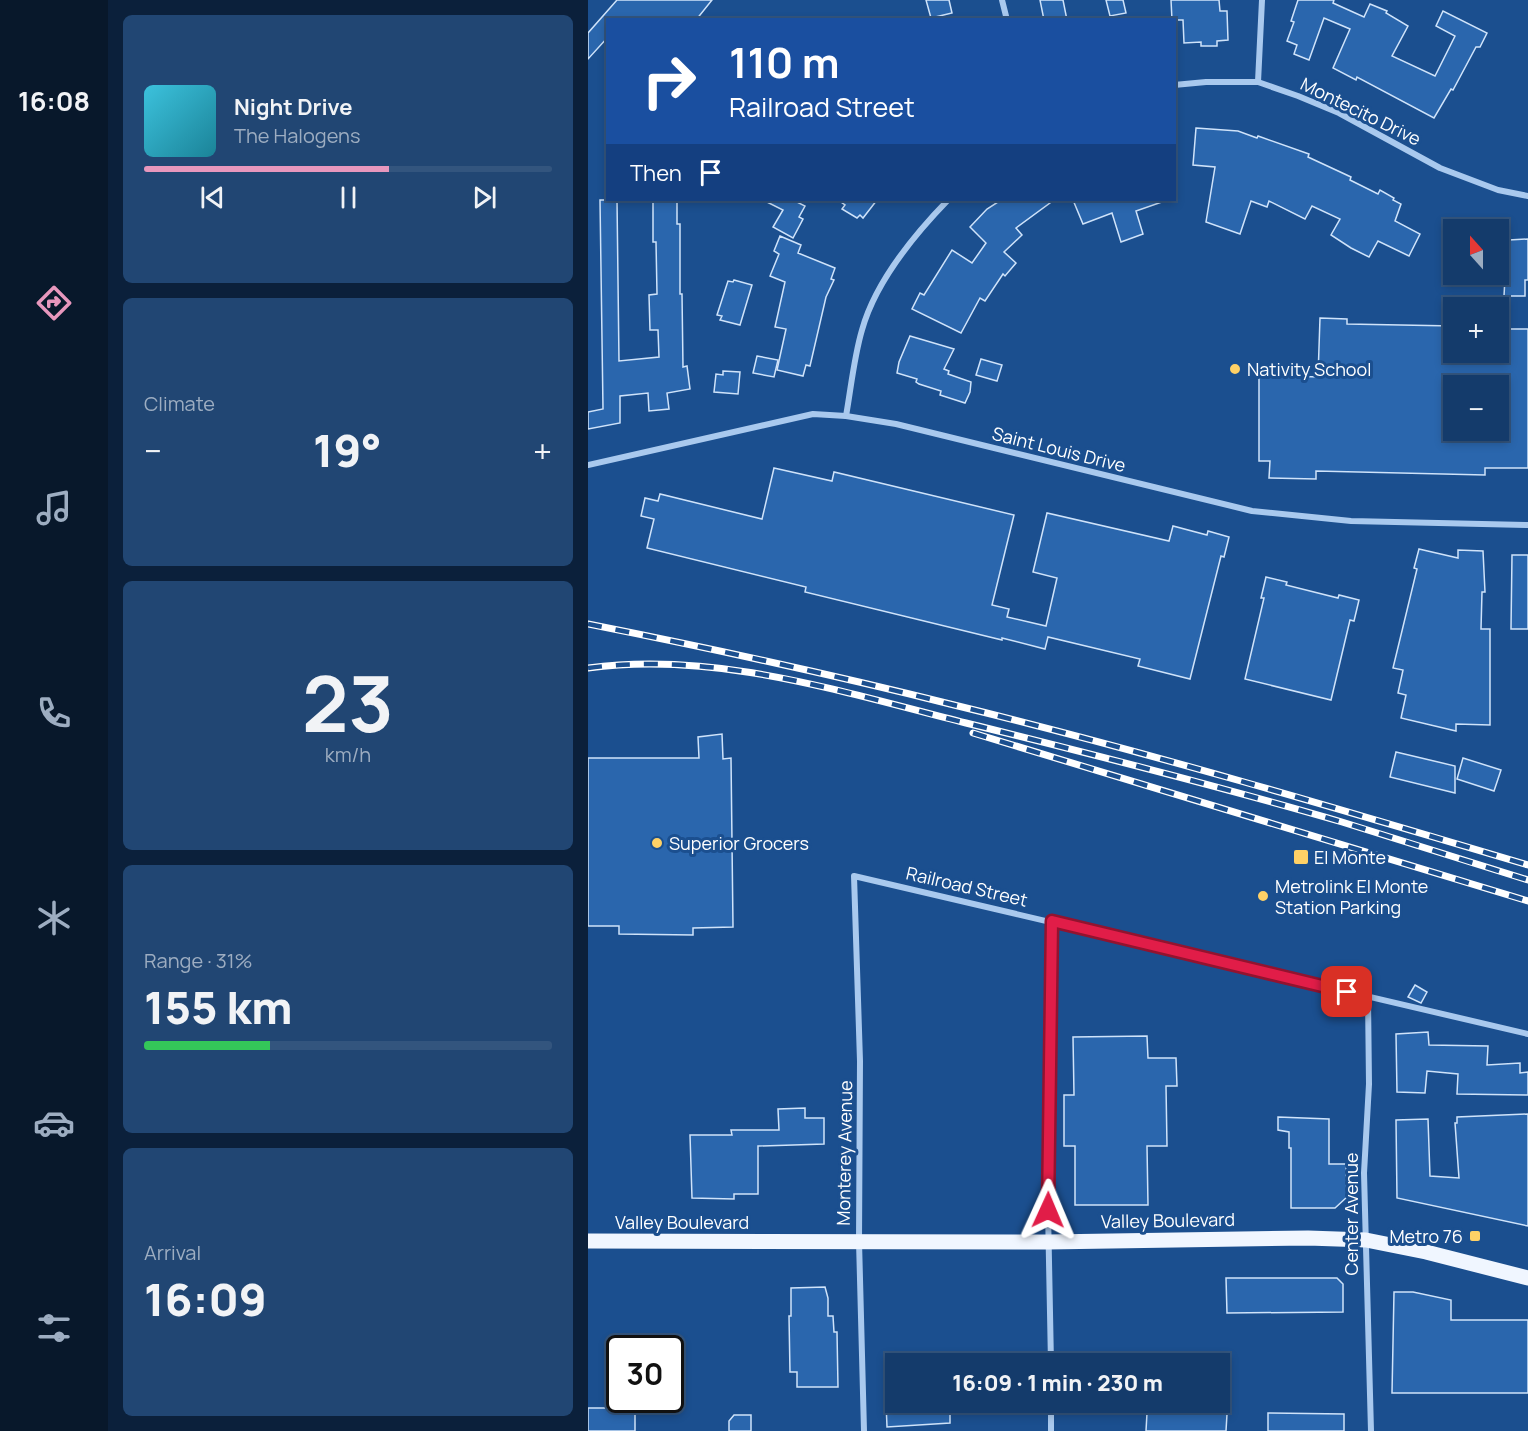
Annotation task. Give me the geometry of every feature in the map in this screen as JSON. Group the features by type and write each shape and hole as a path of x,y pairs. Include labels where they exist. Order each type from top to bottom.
{"main road":[{"name":"Valley Boulevard","path":"588,1241 1048,1242 1308,1238 1365,1240 1426,1252 1528,1278"}],"street":[{"path":"1002,0 1006,18"},
{"path":"1258,82 1262,0"},
{"name":"Montecito Drive","path":"1176,85 1258,82 1339,113 1440,168 1498,190 1528,196"},
{"path":"846,416 862,329 879,289 903,254 947,201"},
{"name":"Saint Louis Drive","path":"588,465 813,414 846,416 896,424 1252,511 1351,521 1528,525"},
{"name":"Railroad Street","path":"854,876 1528,1034"},
{"name":"Monterey Avenue","path":"854,876 860,1060 859,1241 864,1431"},
{"path":"1051,1353 1048,1242 1052,921"},
{"name":"Center Avenue","path":"1368,997 1368,1084 1364,1173 1371,1431"},
{"path":"1051,1431 1052,1413"}],"building":[{"path":"617,0 712,0 698,18 606,18 606,39 588,59 588,33"},
{"path":"926,0 949,0 952,13 931,18"},
{"path":"1040,0 1063,0 1067,18 1044,18"},
{"path":"1106,0 1123,0 1126,13 1110,16"},
{"path":"1171,0 1219,0 1220,11 1227,11 1228,40 1217,41 1217,46 1201,46 1201,42 1184,43 1183,20 1172,18"},
{"path":"1298,0 1334,0 1333,3 1364,17 1370,4 1387,11 1386,13 1408,26 1392,56 1435,76 1455,36 1436,26 1443,11 1487,33 1480,47 1476,47 1453,90 1451,89 1434,118 1357,77 1356,80 1333,68 1350,29 1324,18 1309,60 1294,54 1297,45 1287,41 1294,22 1291,21"},
{"path":"1196,128 1238,131 1309,154 1308,157 1351,177 1350,180 1378,194 1380,190 1394,198 1393,200 1401,204 1395,221 1420,234 1409,256 1378,241 1369,257 1351,248 1331,235 1340,219 1312,206 1305,219 1269,201 1267,207 1251,201 1240,234 1206,222 1215,167 1193,165"},
{"path":"600,200 617,201 619,361 659,357 658,330 650,330 649,295 657,294 653,201 677,201 677,224 680,224 683,367 687,366 690,389 667,393 669,409 649,411 648,393 620,396 620,423 588,429 588,412 603,409"},
{"path":"765,201 795,201 805,206 799,217 803,219 793,238 773,227 783,210"},
{"path":"839,201 876,201 863,218 860,215 857,218 842,209 845,205"},
{"path":"999,201 1053,201 1016,228 1022,235 1004,252 1016,263 1005,276 1003,274 985,301 980,298 961,333 912,309 920,293 924,295 952,250 972,263 986,243 970,227 987,209"},
{"path":"1073,201 1162,201 1136,211 1143,234 1121,242 1112,213 1083,224"},
{"path":"780,236 801,245 798,253 835,268 831,279 834,280 826,297 810,366 806,365 803,376 777,370 786,329 775,327 785,282 770,276 779,254 774,251"},
{"path":"1528,239 1528,280 1525,280 1525,296 1504,296 1505,285 1509,285 1509,240"},
{"path":"734,280 752,285 740,325 720,320 722,316 717,315 728,281 733,282"},
{"path":"1320,318 1347,319 1347,324 1443,326 1443,363 1509,363 1509,329 1528,329 1528,468 1485,468 1485,475 1316,471 1316,479 1269,478 1270,461 1259,461 1259,375 1318,377"},
{"path":"910,336 954,349 944,369 949,371 948,374 971,382 965,403 940,395 941,391 919,384 916,382 917,379 897,373"},
{"path":"757,356 778,360 774,377 753,373"},
{"path":"981,359 1002,365 997,381 976,375"},
{"path":"723,371 740,372 738,394 714,392 716,374 723,375"},
{"path":"774,468 832,481 834,472 1014,515 992,605 1009,609 1007,617 1046,626 1057,578 1033,572 1047,513 1169,541 1173,526 1207,535 1208,531 1229,537 1224,557 1221,556 1190,679 1138,666 1140,659 1048,637 1045,649 1002,638 1002,640 805,592 806,587 647,548 654,519 641,516 645,498 658,501 660,494 762,519"},
{"path":"1419,549 1458,558 1458,550 1483,551 1485,592 1482,592 1481,629 1490,629 1490,725 1456,724 1456,731 1401,718 1406,695 1398,693 1403,670 1393,668 1417,569 1414,568"},
{"path":"1512,555 1528,555 1528,629 1511,629"},
{"path":"1266,577 1287,582 1286,585 1338,598 1339,595 1359,600 1354,621 1350,620 1331,700 1245,679 1264,598 1261,598"},
{"path":"722,734 723,759 731,758 733,927 693,928 693,935 619,934 619,926 588,926 588,758 699,758 698,737"},
{"path":"1396,752 1455,766 1455,793 1390,777"},
{"path":"1463,758 1501,770 1494,791 1457,779"},
{"path":"1415,985 1427,992 1421,1003 1408,997"},
{"path":"1428,1032 1429,1045 1488,1046 1487,1065 1520,1063 1520,1073 1528,1072 1528,1095 1457,1094 1458,1074 1427,1071 1425,1093 1397,1092 1396,1034"},
{"path":"1147,1036 1148,1058 1176,1058 1177,1086 1166,1086 1167,1146 1147,1146 1148,1205 1075,1205 1075,1146 1064,1146 1064,1095 1074,1095 1073,1037"},
{"path":"805,1108 805,1118 824,1118 824,1144 758,1146 758,1194 734,1194 734,1199 692,1198 690,1135 732,1135 731,1130 779,1130 778,1109"},
{"path":"1528,1114 1528,1226 1397,1198 1396,1120 1428,1119 1430,1176 1459,1178 1455,1123 1457,1123 1457,1117"},
{"path":"1278,1117 1329,1119 1329,1164 1346,1164 1347,1197 1335,1208 1291,1208 1289,1132 1278,1130"},
{"path":"1226,1278 1337,1278 1343,1284 1343,1312 1227,1313"},
{"path":"825,1287 828,1298 828,1316 833,1316 834,1332 837,1332 838,1387 797,1387 797,1372 790,1372 791,1288"},
{"path":"1394,1292 1413,1292 1451,1300 1451,1320 1528,1320 1528,1393 1392,1393"},
{"path":"588,1408 606,1408 606,1413 635,1413 635,1431 588,1431"},
{"path":"886,1413 950,1413 950,1423 887,1427"},
{"path":"1147,1413 1227,1414 1226,1431 1146,1431"},
{"path":"1268,1413 1344,1414 1344,1431 1268,1431"},
{"path":"734,1415 751,1415 751,1431 729,1431 729,1421"}],"railway":[{"path":"588,624 815,672 1023,722 1240,781 1528,865"},
{"path":"588,668 636,664 684,665 732,670 826,687 1249,796 1342,822 1528,880"},
{"path":"973,733 1528,901"}],"place":[{"name":"Nativity School","path":"1235,369"},
{"name":"Superior Grocers","path":"657,843"},
{"name":"El Monte","path":"1301,857"},
{"name":"Metrolink El Monte Station Parking","path":"1263,896"},
{"name":"Metro 76","path":"1475,1236"}],"route":[{"path":"1048,1210 1052,921 1347,992"}]}
